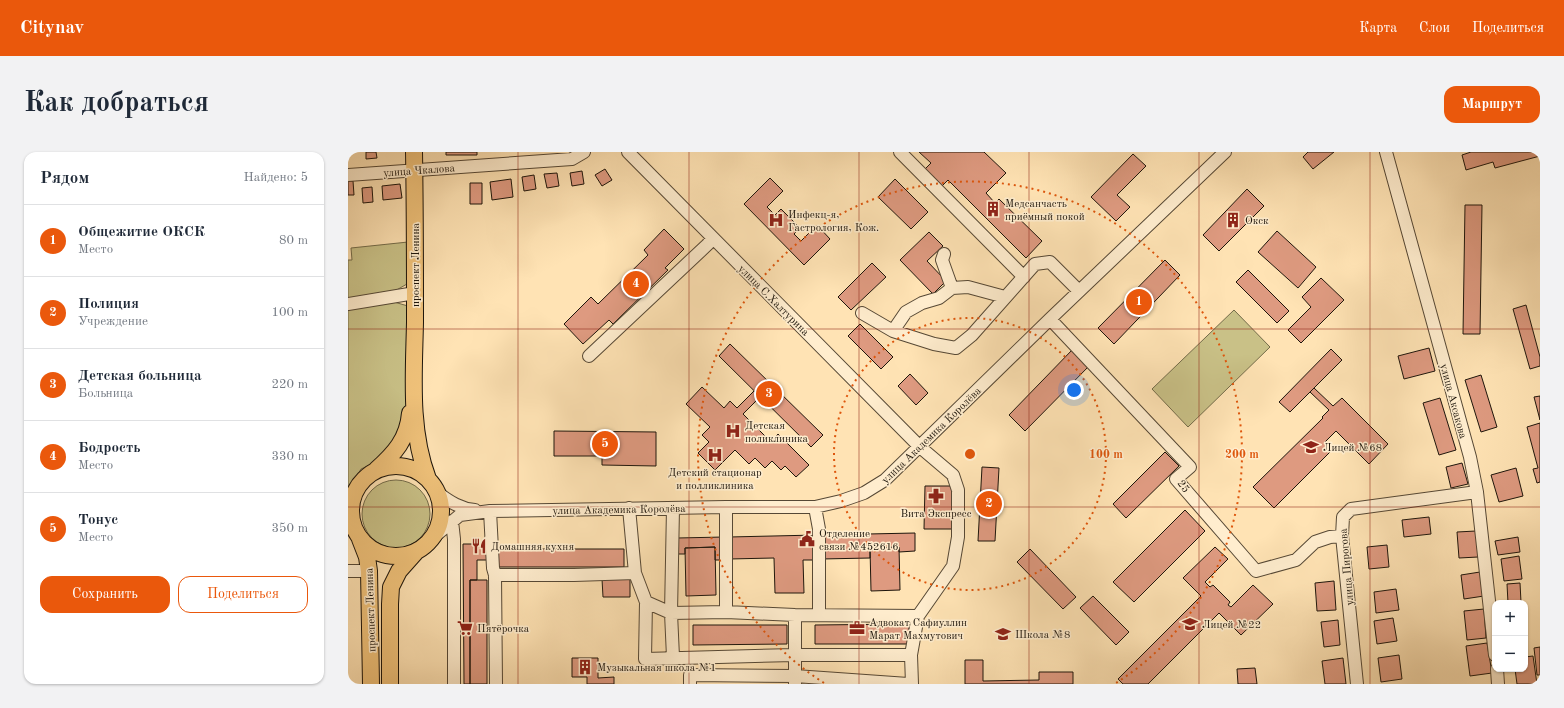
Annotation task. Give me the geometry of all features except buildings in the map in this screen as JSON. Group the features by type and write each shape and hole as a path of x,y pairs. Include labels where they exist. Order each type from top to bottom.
{"main road":[{"name":"проспект Ленина","path":"414,152 414,378 416,436 428,479"},
{"name":"проспект Ленина","path":"375,471 398,448 405,433 410,417 414,378"},
{"path":"403,466 420,473 428,479 438,493 441,502 440,525 435,536 422,549 403,556 390,556 379,553 368,547 355,530 352,520 350,500 367,476 375,471 388,467 403,466"},
{"name":"проспект Ленина","path":"360,538 367,557 369,571 371,684"},
{"name":"проспект Ленина","path":"390,684 391,587 399,571 414,553"}],"street":[{"name":"улица Чкалова","path":"348,175 572,159 584,152"},
{"name":"улица С.Халтурина","path":"628,152 920,447 953,475 958,490 958,537 953,566 918,616"},
{"path":"900,152 1024,277"},
{"name":"улица Академика Королёва","path":"435,536 452,520 460,515 490,511 629,508 815,507 841,501 864,493 885,480 920,447 1050,319 1224,152"},
{"name":"улица Аксакова","path":"1386,152 1470,457 1477,492 1493,636"},
{"path":"589,356 708,244 712,238"},
{"path":"944,254 942,260 952,288"},
{"path":"862,313 893,331 934,344 956,348 972,335 1035,264 1050,262 1079,291"},
{"path":"893,331 906,312 922,303 939,298 952,288 968,287 1005,297"},
{"path":"348,304 415,293"},
{"name":"25","path":"1050,319 1190,467 1176,479 1256,571 1296,560 1314,542 1330,537 1342,536"},
{"name":"улица Пирогова","path":"1357,684 1342,536 1343,517 1351,509 1477,492"},
{"path":"438,493 460,507 470,510 490,511 493,568 495,575 496,684"},
{"path":"726,507 726,612"},
{"path":"815,507 819,529 819,614"},
{"path":"629,508 635,573 646,602 645,659 673,657 794,655 911,655"},
{"path":"673,508 671,613 673,657"},
{"path":"452,520 454,539 454,684"},
{"path":"348,571 369,571"},
{"path":"495,575 576,576 635,573"},
{"path":"646,602 671,613 726,612 795,615 918,616 911,655 912,684"},
{"path":"795,615 795,680"},
{"path":"1496,672 1498,684"},
{"path":"690,684 690,675 908,684"}],"shaded area":[{"path":"408,242 407,284 393,292 348,298 348,260 352,260 351,248"},
{"path":"394,302 408,306 407,417 383,459 361,469 348,491 348,309"},
{"path":"1234,310 1270,347 1188,427 1152,389"},
{"path":"389,480 403,480 415,485 425,495 430,507 430,521 425,533 415,543 403,548 389,548 377,543 367,533 362,521 362,507 367,495 377,485"}],"place":[{"name":"Медсанчасть приёмный покой","path":"993,209"},
{"name":"Инфекц-я, Гастрология, Кож.","path":"776,220"},
{"name":"Окск","path":"1233,220"},
{"name":"Бодрость","path":"636,284"},
{"name":"Общежитие ОКСК","path":"1139,302"},
{"name":"Детская больница","path":"769,394"},
{"name":"Детская поликлиника","path":"733,431"},
{"name":"Тонус","path":"605,444"},
{"name":"Лицей №68","path":"1311,447"},
{"name":"Детский стационар и полликлиника","path":"715,455"},
{"name":"Вита Экспресс","path":"936,496"},
{"name":"Полиция","path":"989,504"},
{"name":"Отделение связи №452616","path":"807,539"},
{"name":"Домашняя кухня","path":"479,546"},
{"name":"Лицей №22","path":"1190,624"},
{"name":"Пятёрочка","path":"465,628"},
{"name":"Адвокат Сафиуллин Марат Махмутович","path":"857,628"},
{"name":"Школа №8","path":"1003,634"},
{"name":"Музыкальная школа №1","path":"585,667"}]}
